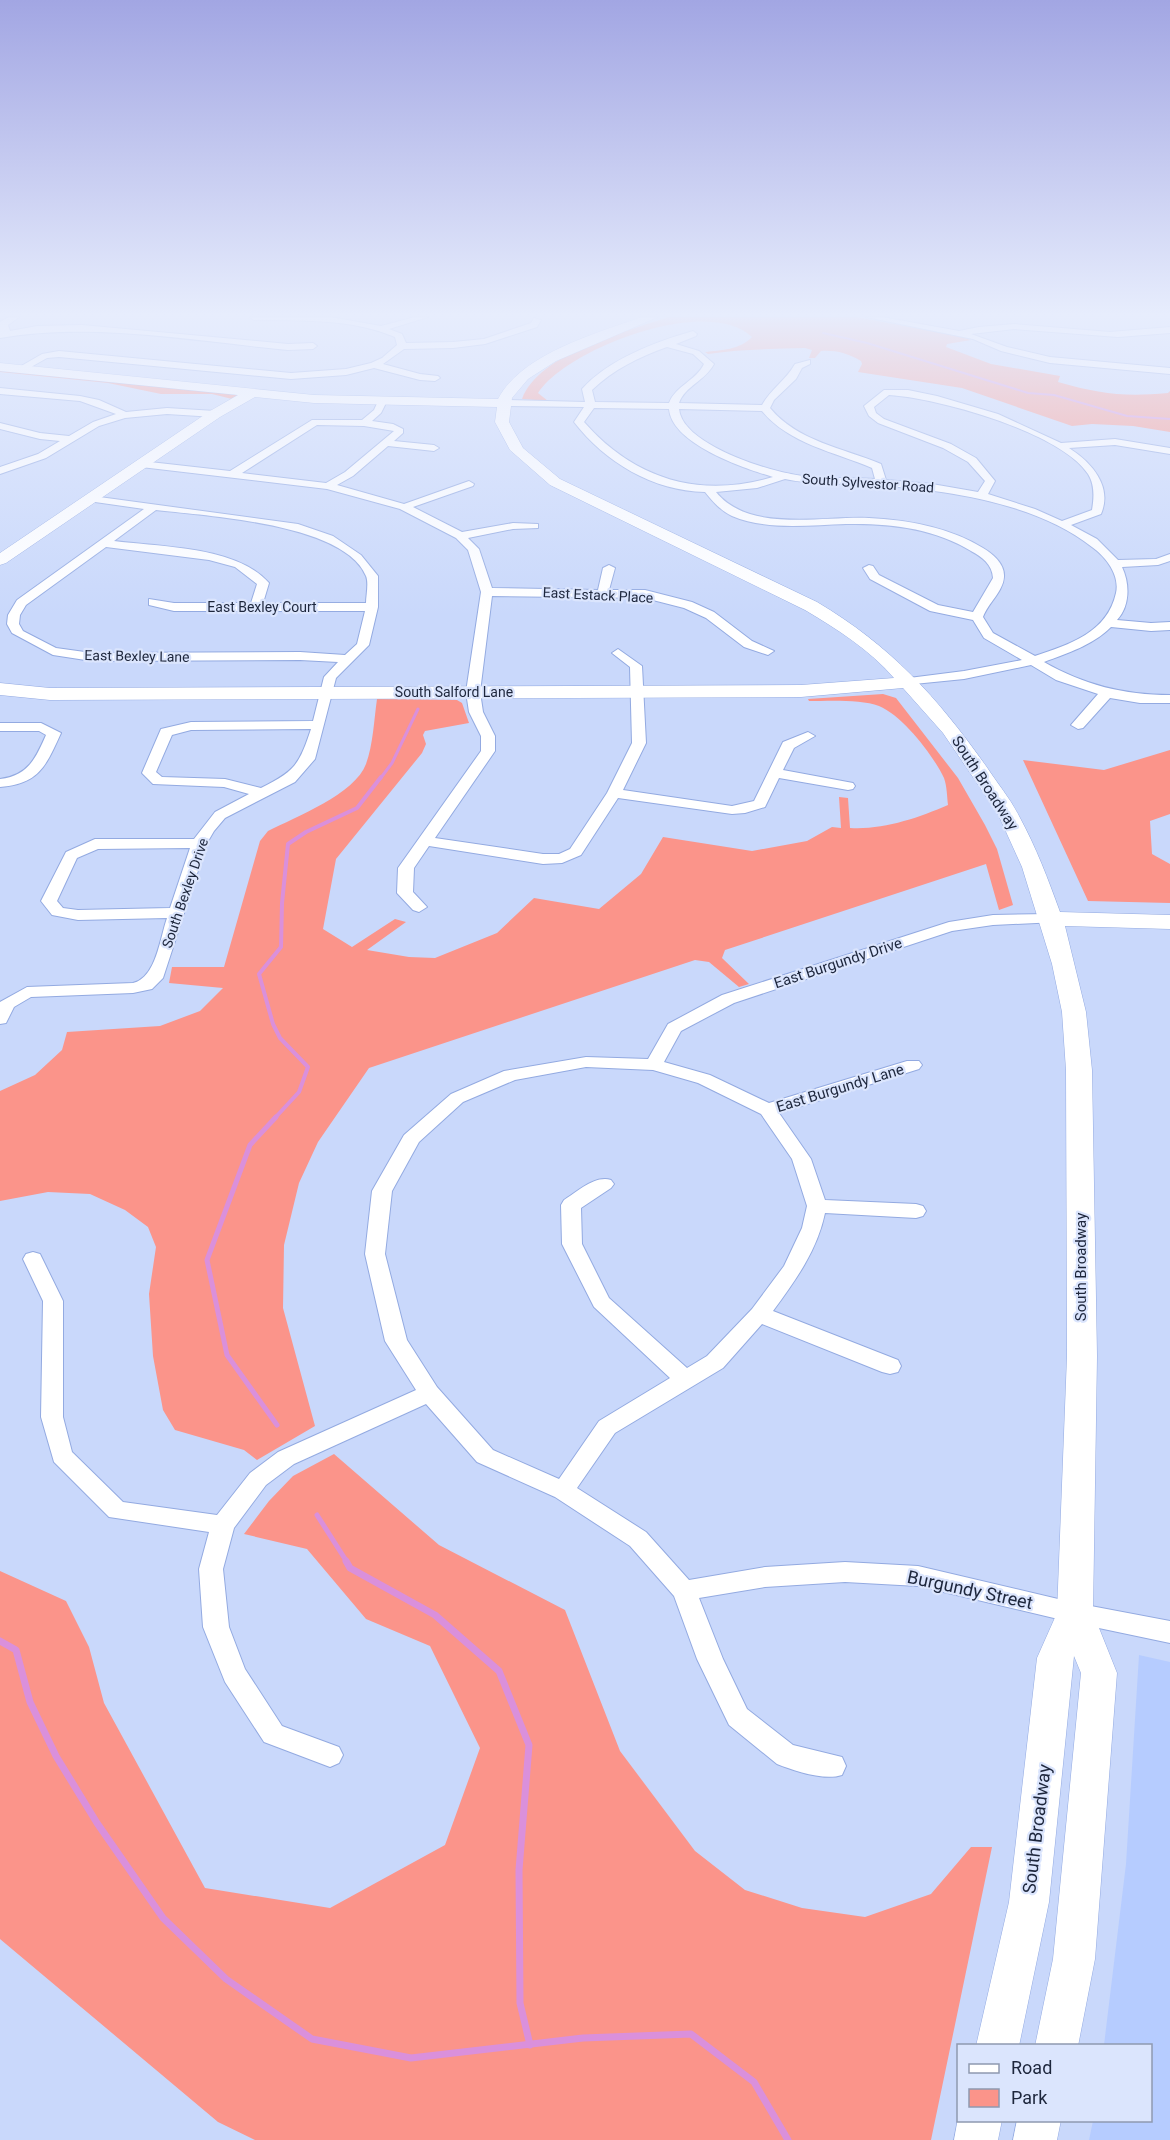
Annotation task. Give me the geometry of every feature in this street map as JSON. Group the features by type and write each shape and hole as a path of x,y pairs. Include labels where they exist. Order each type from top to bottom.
{"main road":[{"path":"3,555 92,499 211,417"},
{"name":"South Broadway","path":"502,417 509,440 529,463 548,478 592,502 811,606 866,642 909,682 950,729 1008,814 1022,842 1051,919 1064,964 1074,1012 1079,1070 1082,1356 1075,1613 1055,1658 1029,1902 997,2044"},
{"name":"South Salford Lane","path":"0,689 50,694 801,691 909,682"},
{"path":"1051,919 1170,922"},
{"name":"South Broadway","path":"1056,2044 1074,1959 1099,1673 1075,1613"},
{"path":"976,2140 980,2122"},
{"path":"1035,2140 1039,2122"}],"street":[{"path":"0,471 42,456 96,424 118,417"},
{"path":"364,423 371,417"},
{"path":"583,417 579,422 593,441 606,452 631,470 678,486 708,489 750,487 785,476"},
{"name":"South Sylvestor Road","path":"675,417 676,423 694,440 739,462 785,476 806,480 881,482 933,487 980,496 1040,514 1097,544 1116,564"},
{"path":"770,417 785,429 877,466 881,482"},
{"path":"875,417 881,422 947,446 972,460 990,481 988,488 980,496"},
{"path":"990,417 1060,446 1077,457 1090,470 1100,493 1097,512 1062,524"},
{"path":"233,474 315,422 364,423 393,427 400,431 349,474 328,486"},
{"path":"0,426 40,436 70,439"},
{"path":"1060,446 1113,441 1137,442 1170,451"},
{"path":"387,443 434,448"},
{"path":"141,464 328,486 404,507 460,536 473,549 487,592 473,692 476,712 488,736 488,751 406,868 405,893 419,907"},
{"path":"404,507 469,484"},
{"path":"708,489 713,499 720,505 753,518 795,523 866,521 935,531 966,542 989,557 999,573 997,585 979,607 977,617 988,635 1061,677 1107,693 1140,699 1170,699"},
{"name":"South Bexley Drive","path":"0,1019 8,1004 27,992 133,988 146,985 157,974 199,843 220,815 290,779 308,759 319,725 330,677 363,645 372,606 372,576 349,550 329,538 294,526 267,521 92,499"},
{"name":"East Bexley Lane","path":"153,507 21,603 14,615 13,624 18,633 53,651 92,657 300,656 348,659"},
{"path":"460,536 513,526 534,526"},
{"path":"103,543 210,557 238,565 263,583 256,607"},
{"path":"909,682 951,677 1032,661 1079,645 1111,623 1123,598 1122,579 1116,564 1158,562 1170,557"},
{"path":"603,592 609,568"},
{"path":"869,568 874,578 924,604 956,614 977,617"},
{"name":"East Estack Place","path":"487,592 645,594 688,605 710,615 748,644 768,651"},
{"name":"East Bexley Court","path":"153,602 174,607 372,606"},
{"path":"1111,623 1151,627 1170,626"},
{"path":"426,841 543,859 562,858 576,852 614,793 639,743 636,666 618,652"},
{"path":"1078,725 1107,693"},
{"path":"261,793 225,783 158,781 149,773 166,732 191,726 319,725"},
{"path":"0,727 41,726 54,733 36,771 22,780 0,783"},
{"path":"614,793 732,810 745,809 760,804 788,745 808,736"},
{"path":"774,773 848,786"},
{"path":"177,913 78,915 58,912 49,901 71,855 96,844 199,843"},
{"name":"East Burgundy Drive","path":"654,1065 674,1028 728,999 949,927 993,920 1051,919"},
{"path":"563,1491 607,1427 715,1362 759,1314 793,1269 812,1228 817,1206 801,1159 768,1110 704,1078 654,1065 586,1062 510,1075 457,1098 411,1139 382,1191 375,1254 396,1341 429,1393 485,1456 563,1491 638,1539 684,1591 710,1659 738,1717 786,1756 833,1766"},
{"name":"East Burgundy Lane","path":"768,1110 913,1065"},
{"path":"604,1184 571,1205 572,1244 579,1263 601,1302 686,1380"},
{"path":"817,1206 916,1211"},
{"path":"33,1259 53,1301 52,1417 62,1456 117,1510 223,1525"},
{"path":"759,1314 890,1366"},
{"path":"330,1755 273,1734 234,1674 216,1627 212,1569 223,1525 258,1479 286,1458 429,1393"},
{"name":"Burgundy Street","path":"684,1591 765,1577 845,1572 918,1576 1075,1613 1170,1632"}],"shaded area":[{"path":"1139,1655 1170,1662 1170,2140 1089,2140 1093,2122 1152,2122 1152,2044 1104,2044 1126,1864"}],"green space":[{"path":"1046,417 1170,417 1170,432 1133,426 1092,424 1072,426"},
{"path":"883,694 896,698 958,778 997,849 1013,905 999,910 986,864 725,950 722,958 749,984 739,987 709,962 695,960 369,1068 318,1142 299,1183 284,1245 283,1308 315,1426 257,1460 244,1450 175,1430 163,1410 153,1356 149,1294 156,1247 148,1227 125,1210 90,1194 48,1192 0,1201 0,1091 35,1075 62,1050 67,1032 160,1026 200,1011 223,988 169,983 172,967 224,967 260,841 268,831 338,795 360,775 370,749 377,699 457,700 462,703 469,723 425,731 423,735 426,744 422,753 336,859 323,929 352,947 395,919 406,922 367,950 409,957 435,958 497,933 534,898 599,909 641,874 663,837 752,851 807,841 832,827 841,828 839,797 848,798 850,828 875,827 900,822 948,805 944,778 933,758 898,718 879,706 863,702 809,701 808,699"},
{"path":"1170,750 1170,814 1150,821 1152,854 1170,864 1170,903 1088,901 1023,760 1104,770"},
{"path":"334,1454 439,1545 565,1610 620,1751 695,1851 745,1890 802,1908 865,1917 931,1894 971,1847 992,1847 931,2140 255,2140 218,2122 0,1939 0,1571 66,1601 89,1647 104,1703 205,1888 330,1908 445,1845 480,1748 430,1646 366,1619 307,1549 244,1534 269,1501 293,1476"}],"waterway":[{"path":"1139,417 1170,419"},
{"path":"380,779 392,763 418,709"},
{"path":"274,1119 299,1092 308,1067 280,1038 273,1024 259,974 281,947 282,903 288,844 306,832 357,808 381,777"},
{"path":"276,1117 250,1145 207,1260 227,1355 277,1425"},
{"path":"317,1515 347,1562"},
{"path":"346,1561 350,1568 435,1615 499,1671 529,1745 519,1870 520,2003 530,2044"},
{"path":"0,1641 16,1650 30,1702 56,1756 97,1823 163,1918 226,1979 312,2039 411,2058 530,2044"},
{"path":"530,2044 583,2038 691,2034 754,2082 788,2140"}]}
